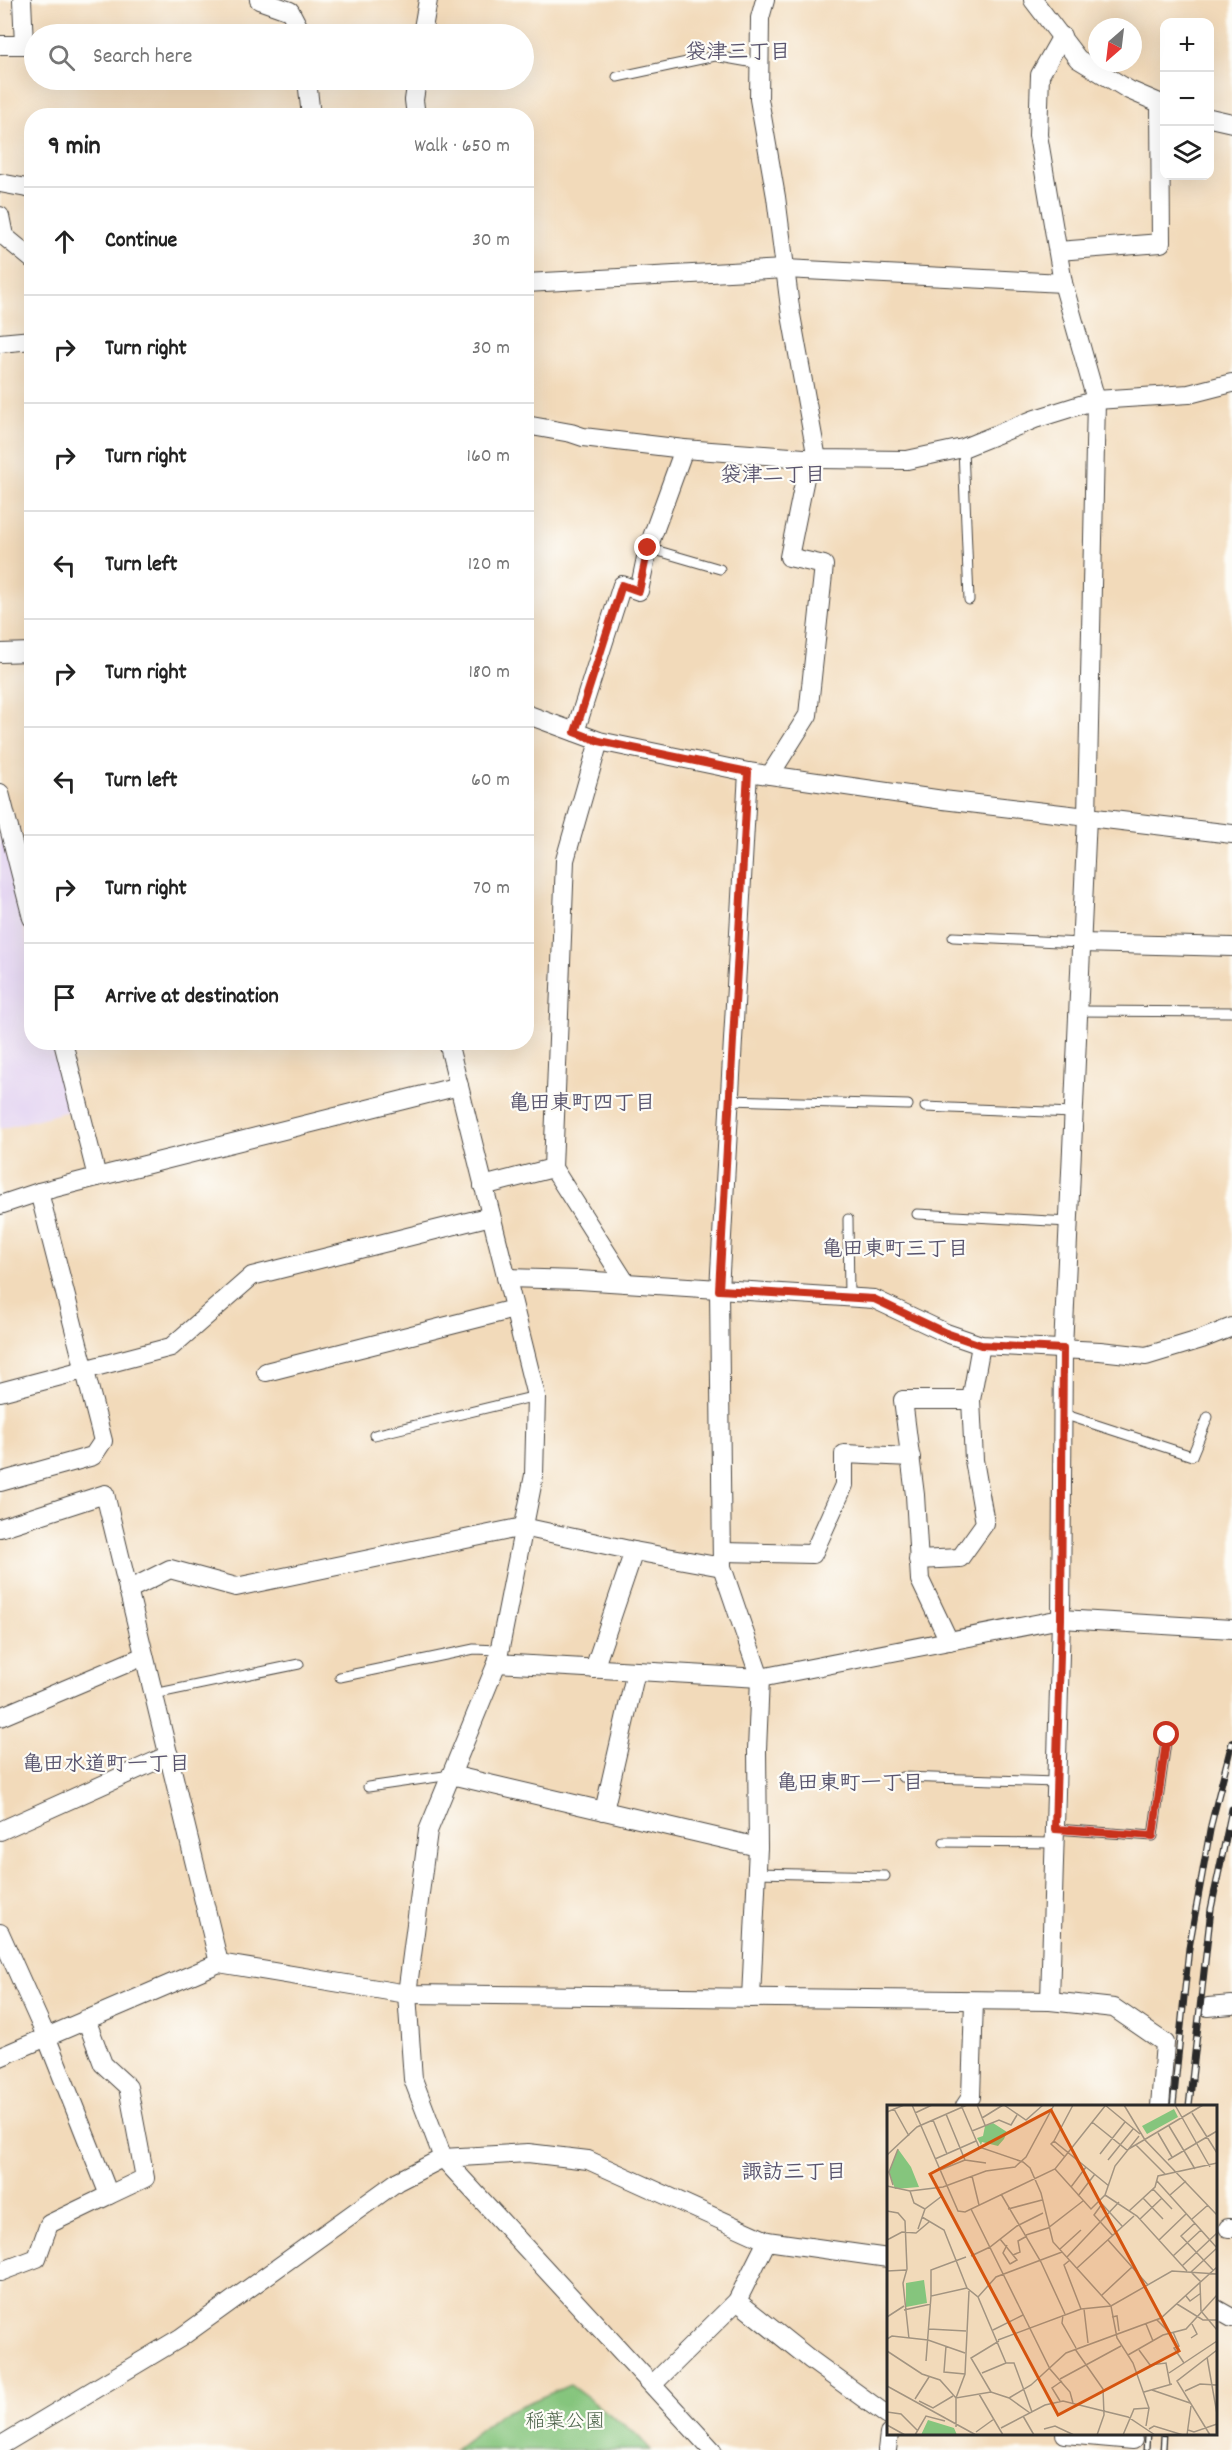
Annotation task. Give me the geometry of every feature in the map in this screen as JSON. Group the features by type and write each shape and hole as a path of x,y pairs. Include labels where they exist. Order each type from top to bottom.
{"street":[{"path":"0,45 24,45 22,0"},
{"path":"259,0 290,11 297,24"},
{"path":"424,24 428,0"},
{"path":"765,0 760,18 759,99 776,196 813,458 789,557 824,566 808,715 770,774"},
{"path":"1033,0 1078,59 1129,90 1160,103"},
{"path":"1050,2001 1061,1619 1063,1349 1087,817 1096,400 1063,283 1038,135 1040,75 1062,36"},
{"path":"308,90 310,108"},
{"path":"415,108 416,90"},
{"path":"1214,119 1232,123"},
{"path":"1058,252 1161,243 1162,126"},
{"path":"0,183 24,188"},
{"path":"0,216 4,236 24,252"},
{"path":"534,283 785,269 1063,283"},
{"path":"0,343 24,341"},
{"path":"534,426 584,437 684,449 813,458 907,460 963,448 1035,419 1096,400 1189,394 1232,383"},
{"path":"575,732 622,585 639,591 648,548 684,449"},
{"path":"0,653 24,652"},
{"path":"534,717 599,741 748,772 943,800 1232,834"},
{"path":"599,741 565,860 553,1168 626,1283"},
{"path":"748,772 719,1290 722,1559 760,1678 757,1750 758,1847 751,1998"},
{"path":"0,793 24,861"},
{"path":"1081,943 1232,947"},
{"path":"65,1050 97,1177"},
{"path":"450,1050 536,1396 534,1475 498,1657 428,1831 407,1994 413,2079 443,2158 712,2450"},
{"path":"0,1205 39,1192 459,1086"},
{"path":"483,1186 553,1168"},
{"path":"0,1482 93,1456 103,1441 39,1192"},
{"path":"0,1392 171,1347 252,1276 491,1216"},
{"path":"506,1278 626,1283 874,1299 946,1333 981,1345 1146,1356 1232,1327"},
{"path":"266,1372 514,1310"},
{"path":"918,1560 960,1558 985,1523 974,1460 971,1400 981,1345"},
{"path":"949,1641 920,1580 911,1457 903,1400 971,1400"},
{"path":"128,1590 170,1569 236,1587 523,1527 634,1551 722,1559 813,1554 844,1485 844,1454 911,1457"},
{"path":"1,1524 105,1494 219,1963"},
{"path":"594,1669 634,1551"},
{"path":"498,1657 594,1669 760,1678 1061,1619 1232,1629"},
{"path":"0,1717 144,1656"},
{"path":"604,1811 636,1671"},
{"path":"0,1831 169,1755"},
{"path":"451,1775 758,1847"},
{"path":"0,1933 46,2036 109,2195"},
{"path":"0,2057 219,1963 407,1994 1050,2001 1114,2008 1165,2043 1160,2105"},
{"path":"966,2105 971,2097 974,2001"},
{"path":"1208,2007 1232,2005"},
{"path":"0,2272 38,2258 49,2224 145,2178 128,2087 103,2064 86,2019"},
{"path":"0,2446 180,2338 398,2181 443,2158 528,2153 588,2160 767,2241 887,2258"},
{"path":"653,2384 737,2301 767,2241"},
{"path":"737,2301 811,2360 887,2415"},
{"path":"1217,2310 1232,2318"},
{"path":"887,2450 889,2435"},
{"path":"1082,2435 1133,2441"}],"lane":[{"path":"617,77 715,56 760,64"},
{"path":"963,448 969,600"},
{"path":"648,548 720,569"},
{"path":"953,937 1081,943"},
{"path":"1078,1011 1232,1012"},
{"path":"729,1100 908,1105"},
{"path":"925,1107 1074,1113"},
{"path":"917,1214 1069,1222"},
{"path":"848,1219 849,1297"},
{"path":"374,1435 536,1396"},
{"path":"1063,1414 1192,1456 1208,1417"},
{"path":"340,1677 474,1649 498,1657"},
{"path":"154,1694 299,1664"},
{"path":"944,1842 1055,1836 1153,1836 1167,1735"},
{"path":"368,1787 451,1775"},
{"path":"902,1777 1056,1782"},
{"path":"757,1873 885,1876"}],"shaded area":[{"path":"0,826 24,927 24,1050 54,1050 69,1111 0,1129"}],"green space":[{"name":"稲葉公園","path":"570,2385 636,2434 651,2450 454,2450 499,2415"}],"railway":[{"path":"1173,2105 1189,1948 1211,1825 1232,1742"},
{"path":"1189,2105 1211,1909 1232,1809"},
{"path":"1146,2450 1147,2435"},
{"path":"1163,2450 1164,2435"}],"district":[{"name":"袋津三丁目","path":"738,51"},
{"name":"袋津二丁目","path":"773,474"},
{"name":"亀田東町四丁目","path":"582,1102"},
{"name":"亀田東町三丁目","path":"895,1248"},
{"name":"亀田水道町一丁目","path":"106,1763"},
{"name":"亀田東町一丁目","path":"850,1782"},
{"name":"諏訪三丁目","path":"794,2171"}],"route":[{"path":"648,548 639,591 622,585 575,732 599,741 748,772 719,1290 874,1299 946,1333 981,1345 1063,1349 1061,1619 1055,1829 1153,1836 1167,1735"}]}
